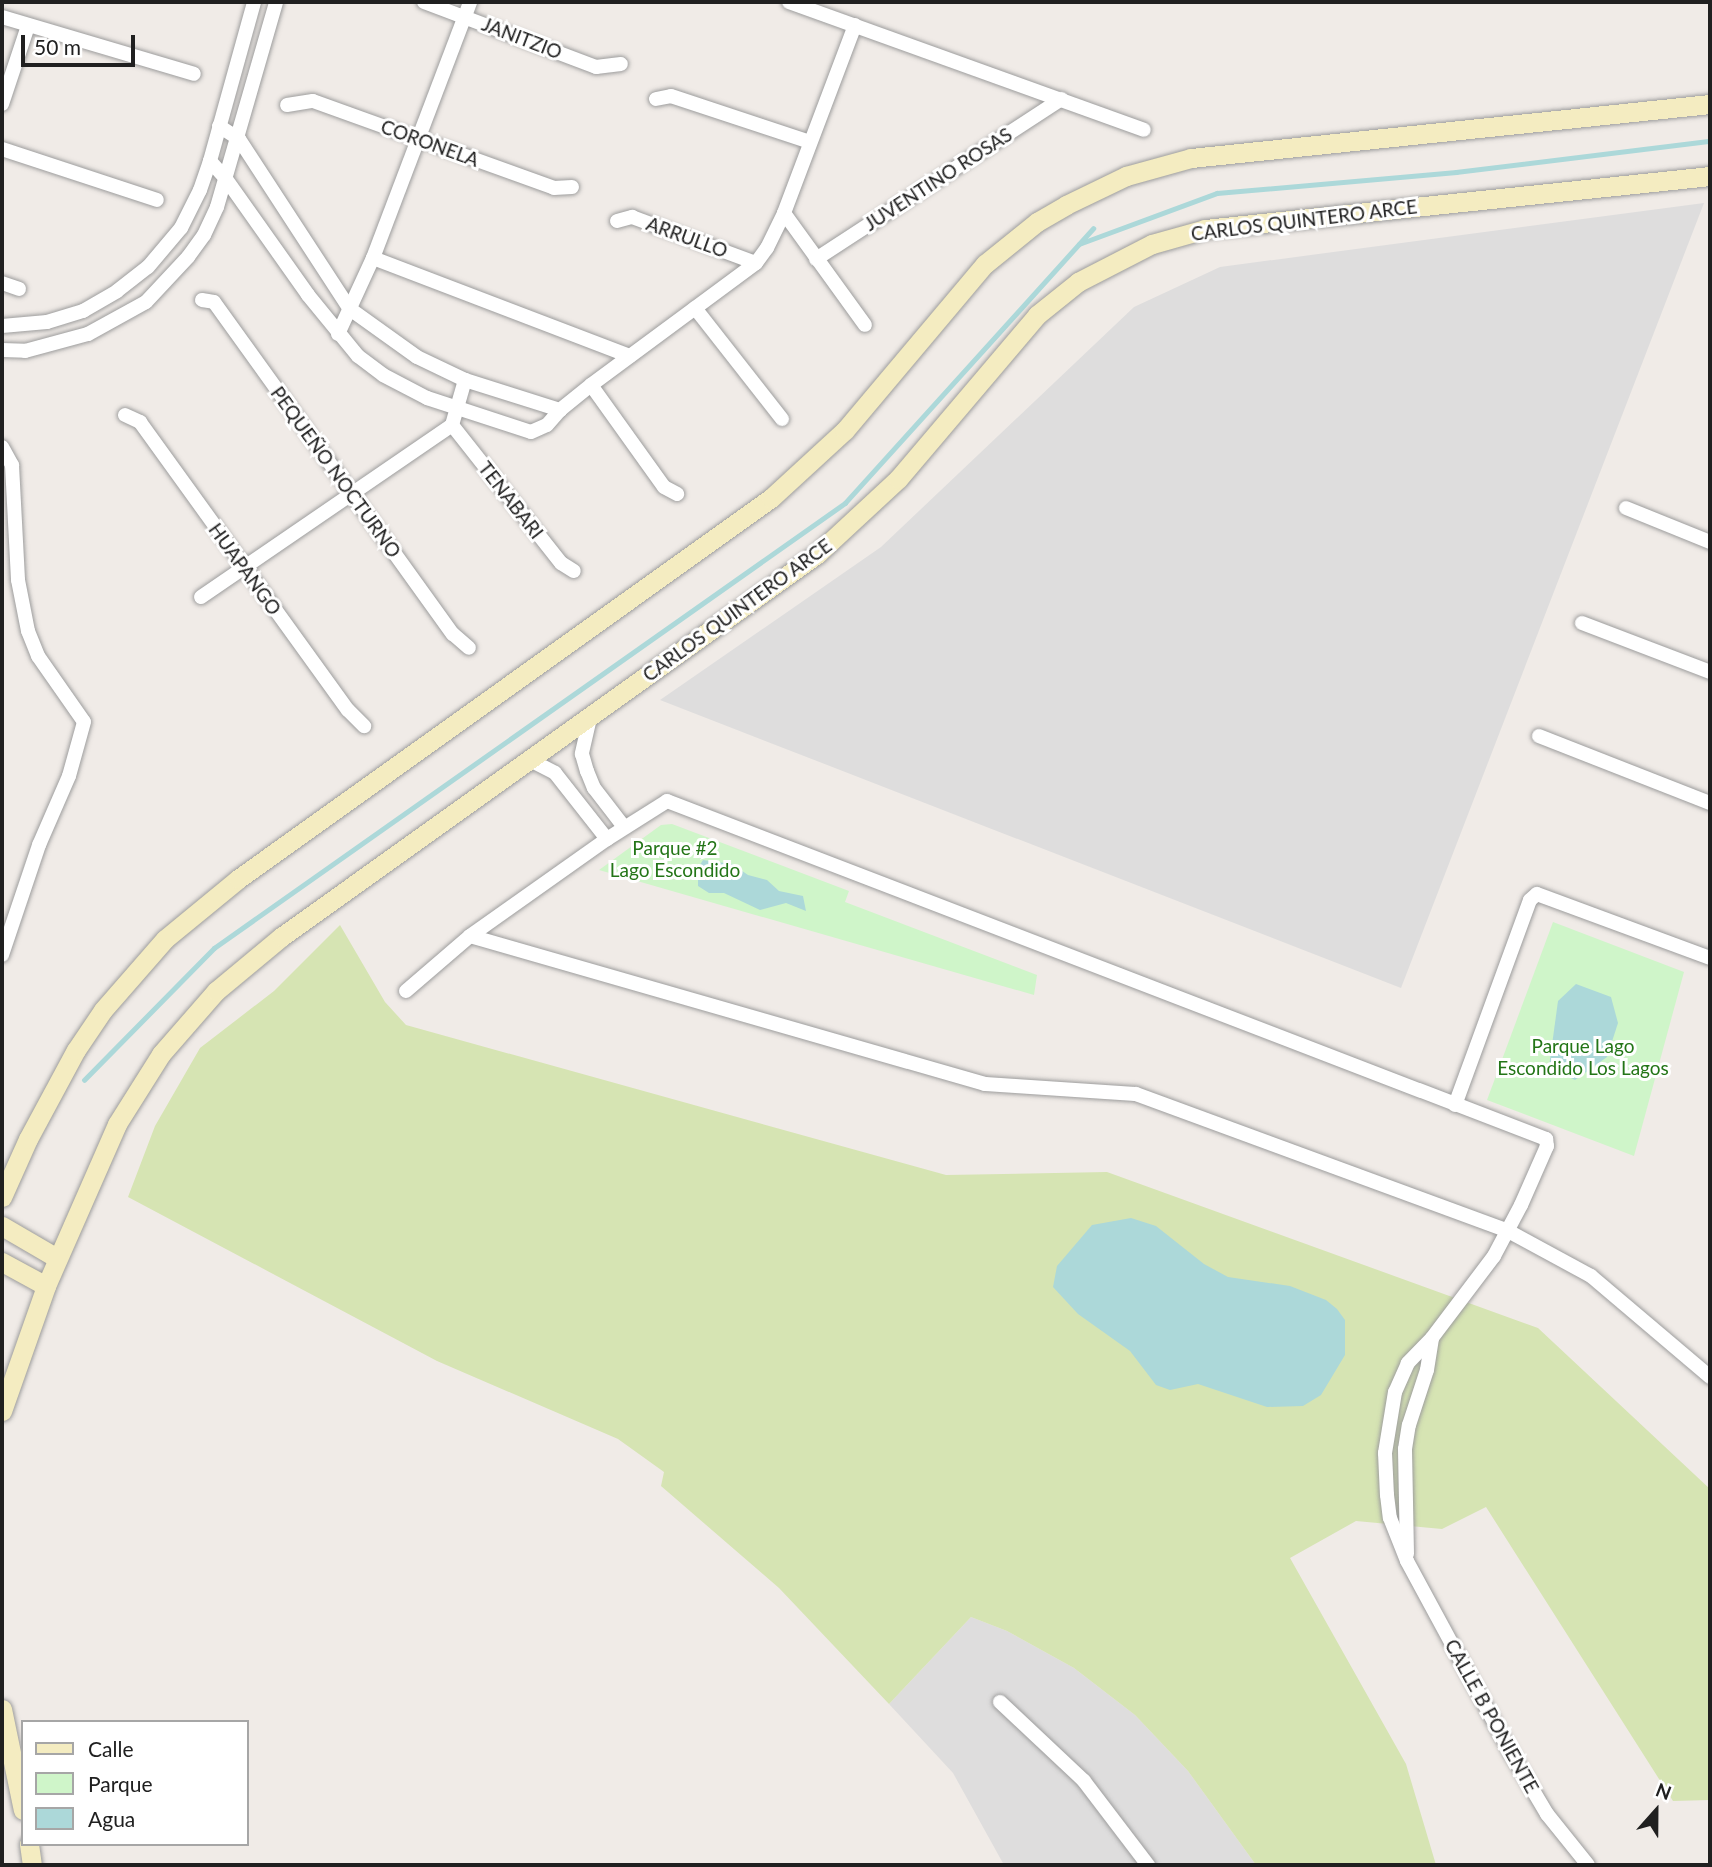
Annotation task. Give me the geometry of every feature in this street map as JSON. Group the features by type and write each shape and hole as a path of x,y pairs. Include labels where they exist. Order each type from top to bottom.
{"main road":[{"path":"2,1197 28,1139 76,1050 132,974 191,916 238,879 771,498 845,430 985,264 1019,235 1066,205 1147,169 1224,153 1710,104"},
{"name":"CARLOS QUINTERO ARCE","path":"2,1411 57,1258 86,1189 137,1088 161,1054 216,991 281,937 817,554 898,479 1037,315 1078,282 1126,255 1178,235 1232,225 1710,177"},
{"path":"2,1161 28,1139"},
{"path":"2,1226 57,1258"},
{"path":"2,1262 46,1286"},
{"path":"2,1709 21,1800"},
{"path":"29,1846 32,1865"}],"street":[{"path":"2,326 47,322 83,310 117,291 148,267 181,228 210,162 254,2"},
{"path":"2,350 25,351 88,334 146,302 188,257 204,235 226,178 276,2"},
{"name":"JANITZIO","path":"424,2 596,67 621,64"},
{"path":"338,334 373,258 470,2"},
{"path":"789,2 1144,130"},
{"path":"2,17 194,74"},
{"path":"210,162 226,178 338,334 358,356 383,375 427,398 531,432 547,425 559,410 591,385 757,263 784,213 855,25"},
{"path":"2,104 28,26"},
{"path":"656,99 671,96 810,142"},
{"name":"JUVENTINO ROSAS","path":"816,259 1060,99"},
{"name":"CORONELA","path":"287,104 313,101 554,188 572,187"},
{"path":"219,126 239,139 350,309 417,357 464,380 559,410"},
{"path":"2,149 157,200"},
{"path":"784,213 864,325"},
{"name":"ARRULLO","path":"617,221 632,217 757,263"},
{"path":"373,258 630,356"},
{"path":"2,283 19,289"},
{"name":"PEQUEÑO NOCTURNO","path":"202,300 215,302 453,634 469,648"},
{"path":"695,308 782,419"},
{"path":"201,597 452,425 464,380"},
{"path":"591,385 664,487 677,494"},
{"name":"HUAPANGO","path":"125,415 140,422 348,710 364,726"},
{"name":"TENABARI","path":"452,425 561,563 574,571"},
{"path":"2,447 12,465 18,580 28,631 38,656 84,722 69,776 39,845 2,955"},
{"path":"1626,508 1710,542"},
{"path":"1583,623 1710,672"},
{"path":"590,718 582,754 594,788 624,827"},
{"path":"1539,736 1710,803"},
{"path":"530,760 555,773 607,839"},
{"path":"578,799 594,788"},
{"path":"406,991 470,936 624,827 663,802 671,801 1547,1141 1508,1231 1432,1338"},
{"path":"1455,1105 1530,900 1537,894 1710,958"},
{"path":"470,936 985,1084 1136,1094 1508,1231 1591,1276 1710,1377"},
{"name":"CALLE B PONIENTE","path":"1432,1338 1408,1363 1395,1392 1387,1436 1385,1471 1390,1518 1407,1561 1547,1814 1588,1865"},
{"name":"CALLE B PONIENTE","path":"1407,1561 1405,1449 1409,1425 1427,1370 1432,1338"},
{"path":"1000,1702 1084,1781 1148,1865"}],"shaded area":[{"path":"1704,203 1401,988 660,700 881,547 1134,307 1220,267"},
{"path":"971,1617 1007,1631 1074,1668 1135,1715 1188,1771 1256,1865 1004,1865 953,1773 889,1704"}],"green space":[{"name":"Parque #2 Lago Escondido","path":"672,824 849,891 845,902 1037,975 1034,995 599,870 661,825"},
{"name":"Parque Lago Escondido Los Lagos","path":"1553,922 1684,972 1634,1156 1487,1100"},
{"path":"340,925 385,1002 406,1025 946,1175 1107,1172 1538,1328 1710,1489 1710,1800 1673,1801 1486,1507 1442,1529 1356,1521 1290,1558 1406,1764 1436,1865 1256,1865 1188,1771 1135,1715 1074,1668 1007,1631 971,1617 889,1704 779,1588 661,1486 664,1472 618,1439 437,1361 128,1197 155,1126 200,1048 274,991"}],"water":[{"path":"703,860 732,864 748,875 767,880 779,891 803,896 806,911 786,903 760,910 724,893 709,893 698,886 698,868"},
{"path":"1576,984 1611,997 1618,1023 1607,1057 1575,1080 1549,1067 1558,1001"},
{"path":"1131,1218 1156,1226 1204,1264 1228,1277 1290,1286 1326,1300 1337,1309 1345,1320 1345,1355 1321,1395 1303,1406 1267,1407 1198,1384 1170,1390 1156,1385 1130,1351 1078,1314 1053,1287 1057,1266 1092,1225"}],"waterway":[{"path":"1079,244 1217,193 1456,172 1710,141"},
{"path":"84,1080 214,948 845,503 1093,229"}]}
